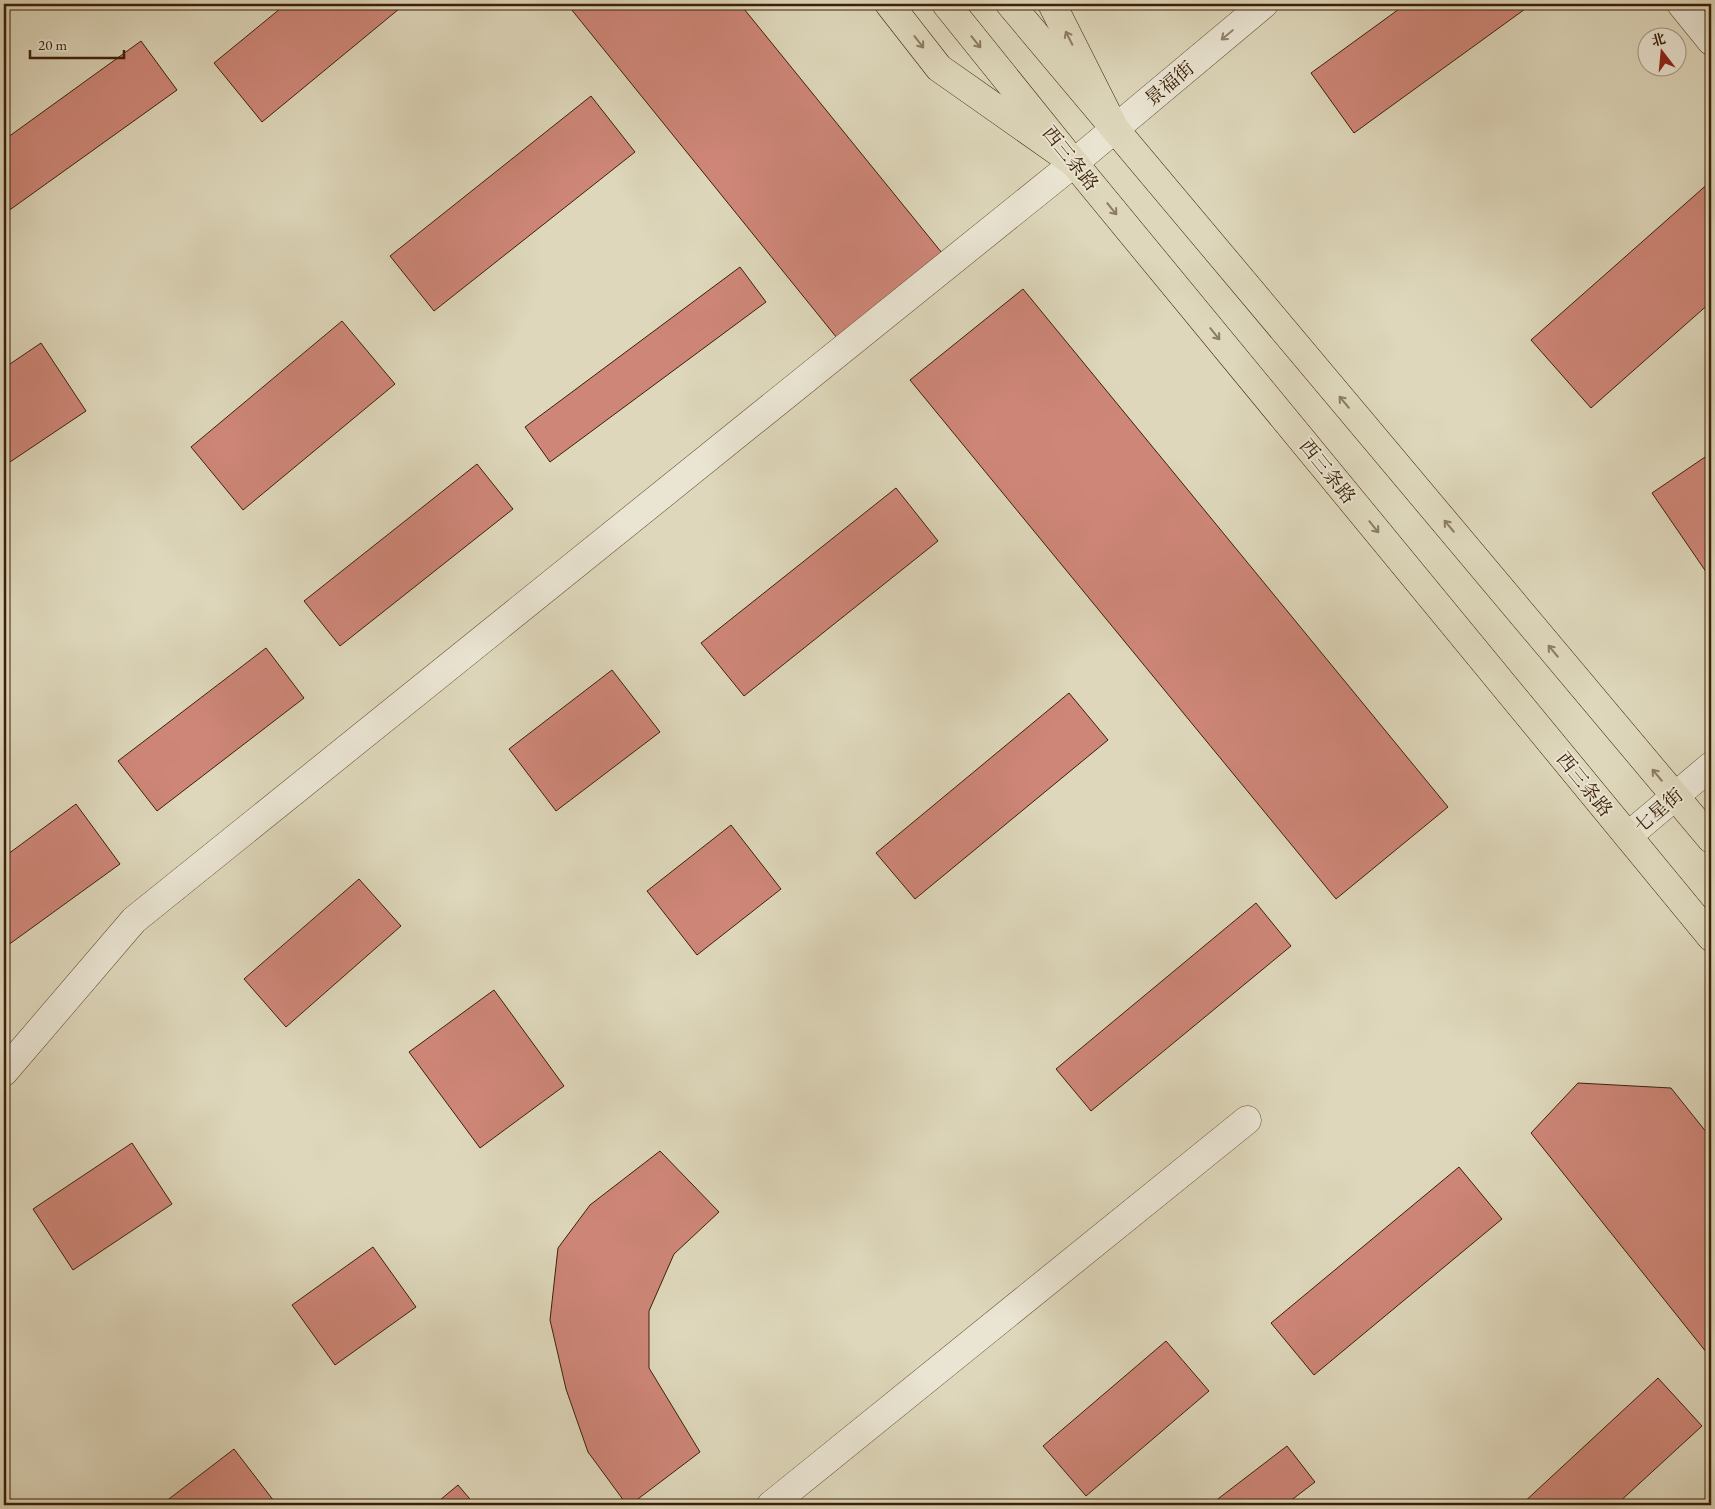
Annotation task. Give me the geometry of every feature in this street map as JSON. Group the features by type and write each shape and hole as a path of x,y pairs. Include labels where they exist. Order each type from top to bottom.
{"main road":[{"path":"889,4 939,68 1074,163"},
{"name":"西三条路","path":"946,4 1074,163 1711,937"},
{"path":"1010,4 1711,839"},
{"path":"1052,4 1115,129"}],"street":[{"name":"景福街","path":"4,1072 134,920 1074,163 1264,4"},
{"name":"七星街","path":"1628,836 1711,766"},
{"path":"771,1505 1247,1120"}],"building":[{"path":"286,4 405,4 262,122 214,63"},
{"path":"567,4 740,4 942,253 837,338"},
{"path":"1406,4 1532,4 1354,133 1311,73"},
{"path":"141,41 177,90 4,214 4,140"},
{"path":"591,96 635,152 434,311 390,256"},
{"path":"1711,181 1711,302 1591,408 1531,340"},
{"path":"740,267 766,302 550,462 525,427"},
{"path":"1023,289 1448,807 1336,899 910,380"},
{"path":"342,321 395,384 243,510 191,447"},
{"path":"41,343 86,411 4,466 4,368"},
{"path":"1711,453 1711,579 1652,493"},
{"path":"477,464 513,509 340,646 304,601"},
{"path":"896,488 938,541 744,696 701,643"},
{"path":"266,648 304,698 157,811 118,761"},
{"path":"612,670 660,732 556,811 509,749"},
{"path":"1069,693 1108,740 915,899 876,853"},
{"path":"76,804 120,864 4,948 4,857"},
{"path":"731,825 781,889 697,955 647,891"},
{"path":"359,879 401,926 286,1027 244,979"},
{"path":"1256,903 1291,946 1091,1111 1056,1069"},
{"path":"494,990 564,1086 480,1148 409,1052"},
{"path":"1578,1083 1671,1088 1711,1138 1711,1358 1531,1133"},
{"path":"132,1143 172,1204 73,1270 33,1209"},
{"path":"660,1151 719,1212 674,1254 649,1311 649,1368 700,1452 630,1505 627,1505 588,1452 566,1389 550,1320 558,1248 590,1205"},
{"path":"1459,1167 1502,1219 1314,1375 1271,1323"},
{"path":"373,1247 416,1307 335,1365 292,1305"},
{"path":"1166,1341 1209,1391 1086,1496 1043,1446"},
{"path":"1658,1378 1702,1426 1616,1505 1521,1505"},
{"path":"1287,1446 1315,1482 1285,1505 1210,1505"},
{"path":"234,1449 277,1505 161,1505"},
{"path":"458,1485 475,1505 434,1505"}]}
